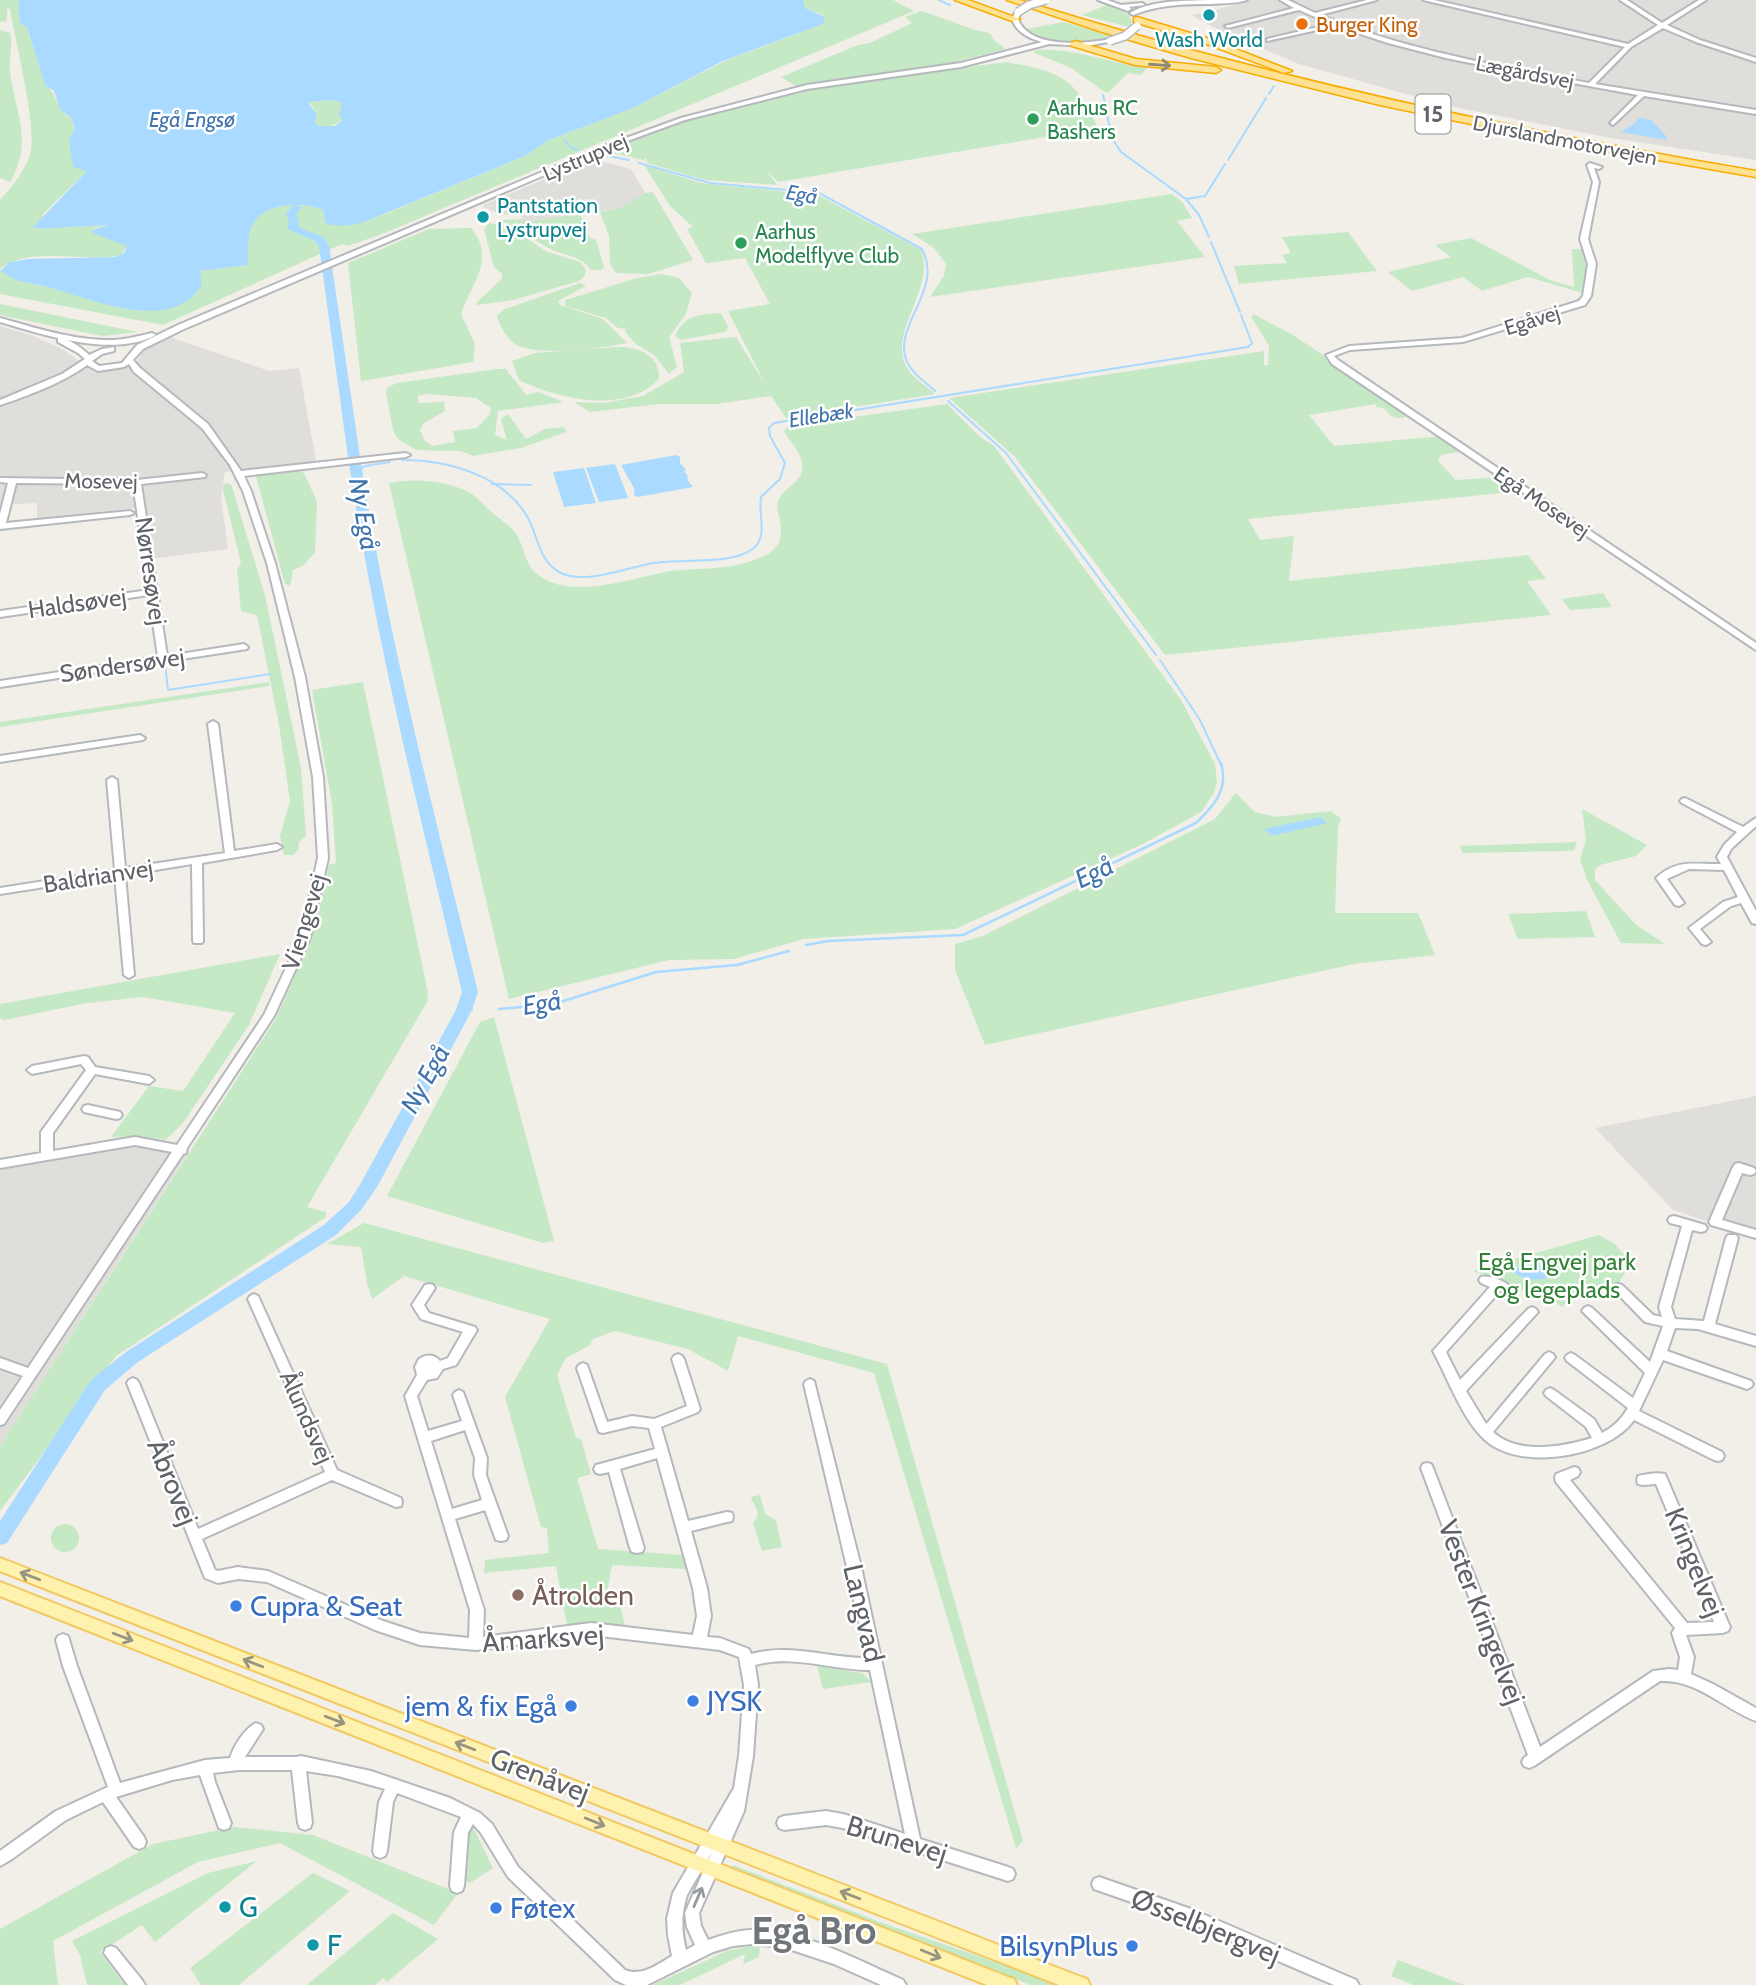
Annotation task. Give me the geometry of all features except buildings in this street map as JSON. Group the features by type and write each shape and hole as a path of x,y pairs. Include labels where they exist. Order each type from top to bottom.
{"highway":[{"path":"960,0 1016,16"},
{"name":"Djurslandmotorvejen","path":"1011,0 1147,43 1285,80 1469,122 1592,146 1756,172"},
{"name":"Djurslandmotorvejen","path":"1026,0 1242,64 1481,120 1756,172"},
{"path":"1136,20 1207,41 1312,79 1481,120"},
{"path":"1075,44 1135,62 1234,73 1455,121 1592,146"}],"main road":[{"name":"Grenåvej","path":"0,1564 1081,1985"},
{"name":"Grenåvej","path":"0,1589 1008,1985"}],"street":[{"path":"1046,0 1028,5 1016,16 1018,27 1028,34 1050,41 1075,44 1110,41 1129,33 1136,20 1150,6 1244,0"},
{"path":"1104,0 1122,6 1158,2 1201,4"},
{"name":"Lægårdsvej","path":"1283,0 1337,24 1447,56 1590,85 1756,111"},
{"path":"1314,15 1374,0"},
{"path":"1426,0 1629,46"},
{"path":"1590,85 1629,46 1703,0"},
{"path":"1627,1 1662,25 1698,41 1756,60"},
{"path":"1122,6 1136,20"},
{"path":"1228,26 1299,8"},
{"path":"1269,40 1337,24"},
{"path":"1010,53 1026,44 1028,34"},
{"name":"Lystrupvej","path":"110,369 131,358 144,345 181,327 606,147 683,119 807,87 961,65 1050,41"},
{"path":"1613,123 1642,94"},
{"name":"Egåvej","path":"1330,355 1349,348 1475,338 1572,308 1586,301 1592,264 1584,233 1596,182 1590,165 1599,167"},
{"path":"0,320 88,346 112,349"},
{"path":"15,324 100,344 130,342 172,330"},
{"name":"Lystrupvej","path":"88,360 112,349 181,327"},
{"path":"46,333 75,347 88,360 90,366 100,369"},
{"name":"Viengevej","path":"0,1420 269,1016 305,938 323,858 318,777 299,677 271,563 239,474 205,426 155,384 131,358 128,351 112,349"},
{"name":"Egå Mosevej","path":"1330,355 1335,362 1756,647"},
{"path":"0,403 48,383 88,360"},
{"path":"48,383 100,369 110,369"},
{"name":"Viengevej","path":"110,369 125,371 155,384"},
{"path":"239,474 406,455"},
{"name":"Mosevej","path":"0,480 137,482 202,475"},
{"path":"13,480 0,526 130,513"},
{"name":"Nørresøvej","path":"137,482 163,659"},
{"name":"Haldsøvej","path":"0,614 154,592"},
{"name":"Søndersøvej","path":"0,684 244,647"},
{"path":"212,724 230,855"},
{"path":"0,759 126,744 140,738"},
{"path":"112,780 129,975"},
{"path":"1685,801 1744,832"},
{"path":"1756,821 1722,857 1756,921"},
{"name":"Baldrianvej","path":"0,891 277,847"},
{"path":"197,860 198,941"},
{"path":"1679,903 1661,878 1690,863 1726,867"},
{"path":"1706,942 1693,928 1727,904 1744,899"},
{"path":"32,1070 84,1060 92,1070 149,1080"},
{"path":"47,1156 47,1132 92,1070"},
{"path":"67,1105 116,1115"},
{"path":"0,1164 135,1141 182,1150"},
{"path":"1750,1171 1739,1167 1715,1222 1756,1234"},
{"path":"1485,1280 1501,1287 1439,1351 1484,1432 1499,1444 1519,1450 1550,1451 1600,1440 1617,1431 1634,1409 1670,1322 1665,1307 1694,1226 1674,1220"},
{"path":"1708,1327 1732,1238"},
{"path":"1618,1287 1649,1319 1687,1322 1755,1339"},
{"path":"429,1288 418,1305 425,1316 471,1330 452,1362 438,1366 433,1374 424,1374 411,1396 477,1610 476,1644"},
{"name":"Ålundsvej","path":"195,1536 332,1474 254,1299"},
{"path":"1588,1311 1651,1371"},
{"path":"1460,1389 1532,1312"},
{"path":"1658,1353 1747,1384"},
{"path":"1484,1432 1493,1425 1549,1357"},
{"path":"1571,1358 1634,1409 1718,1456"},
{"path":"583,1368 603,1428 632,1421 654,1424 694,1409 678,1359"},
{"path":"0,1363 30,1374"},
{"name":"Åbrovej","path":"133,1383 210,1574 218,1577"},
{"name":"Langvad","path":"810,1384 876,1664 914,1843"},
{"path":"1550,1393 1590,1423 1600,1440"},
{"path":"460,1395 481,1458 480,1475 501,1536"},
{"path":"423,1438 470,1424"},
{"path":"654,1424 703,1602 704,1616 699,1642"},
{"path":"637,1548 606,1467 662,1452"},
{"name":"Vester Kringelvej","path":"1427,1468 1533,1759 1651,1678 1667,1673 1684,1677"},
{"name":"Kringelvej","path":"1574,1472 1560,1478 1684,1629"},
{"path":"332,1474 396,1502"},
{"name":"Kringelvej","path":"1643,1480 1660,1478 1723,1627 1684,1629 1679,1633 1687,1657 1684,1677"},
{"path":"448,1516 490,1503"},
{"path":"682,1528 727,1517"},
{"name":"Åmarksvej","path":"218,1577 238,1573 268,1577 380,1626 420,1639 476,1644 591,1629 736,1648 748,1661"},
{"path":"63,1640 111,1793 139,1842"},
{"path":"681,1961 673,1928 674,1909 680,1893 704,1865 738,1793 746,1756 751,1685 748,1661 764,1655 783,1654 876,1664"},
{"path":"1684,1677 1756,1715"},
{"path":"236,1762 239,1752 256,1729"},
{"path":"0,1859 51,1822 111,1793 170,1773 236,1762 301,1762 337,1767 394,1785 470,1815 483,1824 515,1874 620,1975 632,1980 644,1979 732,1939 770,1937 790,1942 898,1985"},
{"path":"301,1762 299,1771 305,1823"},
{"path":"205,1766 208,1782 224,1822"},
{"path":"380,1851 386,1802 394,1785"},
{"path":"457,1886 461,1832 470,1815"},
{"name":"Brunevej","path":"784,1823 826,1818 1008,1874"},
{"path":"704,1865 692,1913 694,1927 705,1950"},
{"name":"Øsselbjergvej","path":"1099,1884 1186,1914 1351,1985"},
{"path":"111,1952 136,1985"}],"shaded area":[{"path":"1239,0 1756,0 1756,160 1611,138 1449,106 1299,64 1191,15 1244,3"},
{"path":"593,159 631,169 646,194 619,208 524,224 521,215 501,215 483,205"},
{"path":"0,326 31,335 64,350 94,372 126,368 138,360 143,350 167,336 269,371 299,368 316,461 225,472 221,497 228,549 142,560 138,508 37,518 37,503 0,505"},
{"path":"1756,1096 1756,1237 1673,1210 1595,1128"},
{"path":"134,1145 187,1155 0,1446 0,1169"}],"green space":[{"path":"0,0 18,0 45,84 63,112 72,119 84,169 87,171 44,213 39,229 109,225 92,229 127,246 121,255 41,256 12,262 0,269 0,200 25,167 32,143 29,106 10,9 7,9 7,21 0,22"},
{"path":"803,0 893,0 914,11 382,234 348,246 342,244 163,325 0,294 0,271 18,281 58,289 95,301 200,278 200,271 248,265 252,226 257,218 272,209 291,205 310,206 323,210 325,223 352,225 380,216 525,156 549,140 633,108 727,60 823,24 823,15 805,8"},
{"path":"1109,4 1129,15 1132,22 1129,27 1082,15"},
{"path":"922,11 990,33 995,41 1006,49 951,63 796,86 781,77 858,45 870,43 912,23 905,17"},
{"path":"1064,22 1114,37 1092,41 1058,41 1026,29"},
{"path":"0,30 10,33 10,71 22,140 21,154 10,182 0,178"},
{"path":"1033,52 1079,53 1147,68 1141,75 1128,73 1109,92 1105,92 1071,68"},
{"path":"1007,62 1063,79 1081,97 1098,128 778,182 766,170 777,185 705,180 647,163 646,158 643,160 606,151 698,117 836,84"},
{"path":"330,100 342,103 343,120 329,126 315,124 315,112 308,102"},
{"path":"644,165 701,183 818,195 921,250 924,265 922,281 905,328 903,358 910,372 935,394 786,418 771,396 716,404 659,404 590,412 574,402 604,403 643,396 684,372 680,343 736,337 765,384 728,311 770,304 745,258 706,263 687,229 693,227 670,206"},
{"path":"653,192 693,260 648,274 616,273 610,264 609,236 600,212 619,208"},
{"path":"1172,194 1183,203 1192,218 1177,221 1205,257 930,297 944,276 946,264 934,248 912,234"},
{"path":"580,214 590,238 596,240 604,267 601,270 591,270 579,260 539,243 499,220 523,219 524,223"},
{"path":"489,223 510,226 545,251 580,262 585,268 585,276 579,281 513,300 477,305 476,303 502,279 502,274 494,267 484,229"},
{"path":"471,228 482,250 482,261 461,314 475,344 473,362 361,381 348,263 429,229"},
{"path":"1348,232 1377,271 1239,284 1234,266 1287,263 1282,255 1291,253 1282,237"},
{"path":"1471,238 1550,280 1574,287 1572,249 1583,249 1586,264 1583,293 1528,277 1482,291 1463,277 1412,291 1388,272 1451,257 1435,245"},
{"path":"662,274 679,278 692,293 686,314 669,337 677,367 669,374 654,355 637,345 625,332 626,329 618,328 606,318 565,306 565,300 637,278"},
{"path":"580,283 586,286 558,301 560,305 603,319 627,343 569,350 536,350 523,348 505,334 497,316 505,309"},
{"path":"0,304 138,332 102,336 0,315"},
{"path":"721,313 728,327 725,332 680,340 675,336 683,323 694,317"},
{"path":"1255,315 1293,335 1406,411 1406,416 1396,418 1384,408 1376,407 1376,404 1309,415 1334,446 1441,436 1464,451 1441,455 1438,461 1456,480 1502,477 1521,491 1248,519 1260,540 1294,536 1289,581 1528,555 1546,579 1527,581 1551,615 1165,655 1014,456 949,398 1264,351 1264,365 1268,365 1269,346 1251,316"},
{"path":"619,347 647,354 656,364 659,379 645,390 610,400 571,398 535,387 519,380 512,361 535,353"},
{"path":"506,369 526,395 538,392 564,402 498,411 495,435 507,440 501,419 508,414 526,439 545,429 564,427 566,432 521,448 473,456 461,451 416,450 398,439 393,430 386,392 388,387 397,383","holes":["425,394 476,398 491,408 490,414 477,428 453,431 455,442 432,446 424,440 420,430 424,423 445,411 444,402 418,403 418,396"]},
{"path":"947,404 979,436 994,446 1181,700 1215,764 1217,782 1214,793 1201,812 1143,844 955,929 803,939 734,959 669,960 509,999 389,483 428,481 467,491 515,532 537,574 551,582 567,586 603,585 671,571 736,565 756,560 771,552 780,540 780,498 800,477 802,470 799,455 784,431 788,426"},
{"path":"295,470 304,473 317,502 315,552 304,565 293,570 290,586 285,584 256,476"},
{"path":"231,484 265,595 301,768 306,836 299,842 298,850 293,855 284,855 280,836 290,801 279,725 257,615 241,611 237,570 241,563 222,486"},
{"path":"1603,593 1612,607 1570,610 1562,599"},
{"path":"269,682 269,686 0,727 0,722"},
{"path":"363,682 428,993 427,1002 307,1207 326,1212 326,1217 116,1356 0,1511 0,1446 275,1020 293,981 313,925 329,865 336,863 332,804 312,690"},
{"path":"1236,793 1255,812 1276,817 1331,811 1341,819 1338,827 1335,913 1418,913 1435,955 1354,964 985,1045 955,970 955,944 983,936 1215,819"},
{"path":"1582,809 1647,845 1636,856 1600,865 1595,869 1595,880 1636,925 1665,944 1621,943 1587,880 1580,859 1586,840"},
{"path":"1577,842 1574,850 1567,851 1463,853 1459,846"},
{"path":"1586,911 1595,937 1518,939 1508,914"},
{"path":"280,954 249,1025 183,1123 166,1140 139,1136 111,1137 149,1086 183,1091 235,1013 143,997 87,1003 4,1020 0,1018 0,1004"},
{"path":"494,1017 554,1241 543,1243 387,1196 480,1022"},
{"path":"364,1223 887,1364 1023,1841 1016,1848 874,1373 738,1336 728,1371 688,1349 615,1331 593,1339 590,1345 566,1358 557,1375 576,1438 581,1439 591,1474 577,1478 598,1549 683,1555 686,1569 612,1565 607,1592 618,1599 625,1625 567,1625 556,1566 484,1573 485,1560 549,1553 547,1528 541,1527 505,1397 550,1319 404,1276 372,1299 361,1247 327,1244"},
{"name":"Egå Engvej park og legeplads","path":"1599,1235 1615,1244 1630,1263 1619,1283 1575,1294 1562,1307 1473,1271"},
{"path":"760,1495 765,1514 776,1520 782,1547 762,1551 753,1523 758,1513 751,1497"},
{"path":"65,1524 75,1528 79,1538 75,1548 65,1552 55,1548 51,1538 55,1528"},
{"path":"817,1666 862,1673 871,1682 823,1689"},
{"path":"234,1827 313,1835 458,1893 434,1925 280,1843 198,1862 53,1941 58,1985 0,1985 0,1929 153,1844"},
{"path":"469,1827 473,1827 493,1868 470,1883 462,1879"},
{"path":"257,1861 155,1942 142,1925 100,1952 125,1985 87,1985 80,1955 72,1941 208,1873"},
{"path":"733,1865 880,1922 1061,1985 1031,1985 732,1868"},
{"path":"313,1873 350,1891 239,1985 201,1985 190,1968"},
{"path":"393,1913 438,1939 387,1982 383,1978 375,1985 307,1985"},
{"path":"757,1945 760,1948 759,1957 743,1964 745,1954 680,1985 653,1985 727,1951"},
{"path":"1398,1960 1464,1985 1414,1985 1391,1976"}],"water":[{"name":"Egå Engsø","path":"18,0 803,0 805,8 825,17 823,24 723,61 633,108 549,140 525,156 364,222 345,226 325,223 323,210 310,206 291,205 272,209 257,218 252,226 248,265 200,271 202,285 189,299 173,307 155,311 96,302 18,281 0,271 10,262 28,259 115,257 124,253 127,246 93,233 92,230 109,225 39,229 33,227 87,171 73,167 69,139 75,129 72,119 60,109 54,91 45,85 27,27 20,21","holes":["330,100 342,103 339,116 343,120 335,126 318,126 315,122 317,115 308,102"]},
{"path":"1639,118 1651,120 1667,137 1666,140 1621,132"},
{"path":"676,455 680,457 680,463 693,487 638,497 634,495 634,488 621,465"},
{"path":"615,464 628,498 599,502 586,468"},
{"path":"584,468 596,503 564,507 553,472"},
{"path":"1320,817 1327,823 1272,836 1264,829"},
{"path":"1556,1258 1570,1261 1550,1277 1526,1278 1510,1270"}],"waterway":[{"path":"939,0 950,5"},
{"path":"1269,94 1274,86"},
{"path":"1103,95 1112,138 1121,152 1186,199"},
{"name":"Ellebæk","path":"1228,160 1266,98"},
{"name":"Egå","path":"564,139 570,147 578,150"},
{"path":"608,156 629,160"},
{"name":"Egå","path":"639,163 710,183 819,193 922,249 927,264 927,279 905,336 904,350 911,368 935,391"},
{"name":"Ellebæk","path":"1186,199 1205,196 1225,164"},
{"name":"Ellebæk","path":"1186,199 1199,215 1209,237"},
{"name":"Egå","path":"297,207 291,214 294,221 292,229 319,239 324,246 354,457"},
{"name":"Ellebæk","path":"1211,242 1240,312"},
{"name":"Ellebæk","path":"494,484 518,503 528,518 547,561 559,572 569,576 593,576 654,563 733,557 744,554 758,543 762,531 761,497 780,479 785,463 770,436 769,428 774,423 1248,347 1252,343 1241,315"},
{"name":"Egå","path":"948,401 1006,453 1156,655"},
{"name":"Ellebæk","path":"402,460 455,467 494,484"},
{"path":"356,472 365,466 390,462"},
{"name":"Ny Egå","path":"0,1537 98,1385 132,1357 330,1230 355,1206 368,1187 464,1010 470,992 391,663 355,463"},
{"path":"494,484 531,485"},
{"name":"Egå","path":"1160,660 1200,720 1221,765"},
{"path":"165,664 168,690 270,674"},
{"name":"Egå","path":"806,945 828,941 963,935 1196,823 1209,810 1221,789 1221,763"},
{"name":"Egå","path":"499,1009 554,1004 656,972 737,965 789,951"},
{"name":"Ny Egå","path":"464,1010 472,1010"}],"place":[{"name":"Wash World","path":"1209,15"},
{"name":"Burger King","path":"1302,24"},
{"name":"Aarhus RC Bashers","path":"1033,119"},
{"name":"Pantstation Lystrupvej","path":"483,217"},
{"name":"Aarhus Modelflyve Club","path":"741,243"},
{"name":"Åtrolden","path":"518,1595"},
{"name":"Cupra & Seat","path":"236,1606"},
{"name":"JYSK","path":"693,1701"},
{"name":"jem & fix Egå","path":"571,1706"},
{"name":"G","path":"225,1907"},
{"name":"Føtex","path":"496,1908"},
{"name":"F","path":"313,1945"},
{"name":"BilsynPlus","path":"1132,1946"}],"district":[{"name":"Egå Bro","path":"814,1930"}]}
